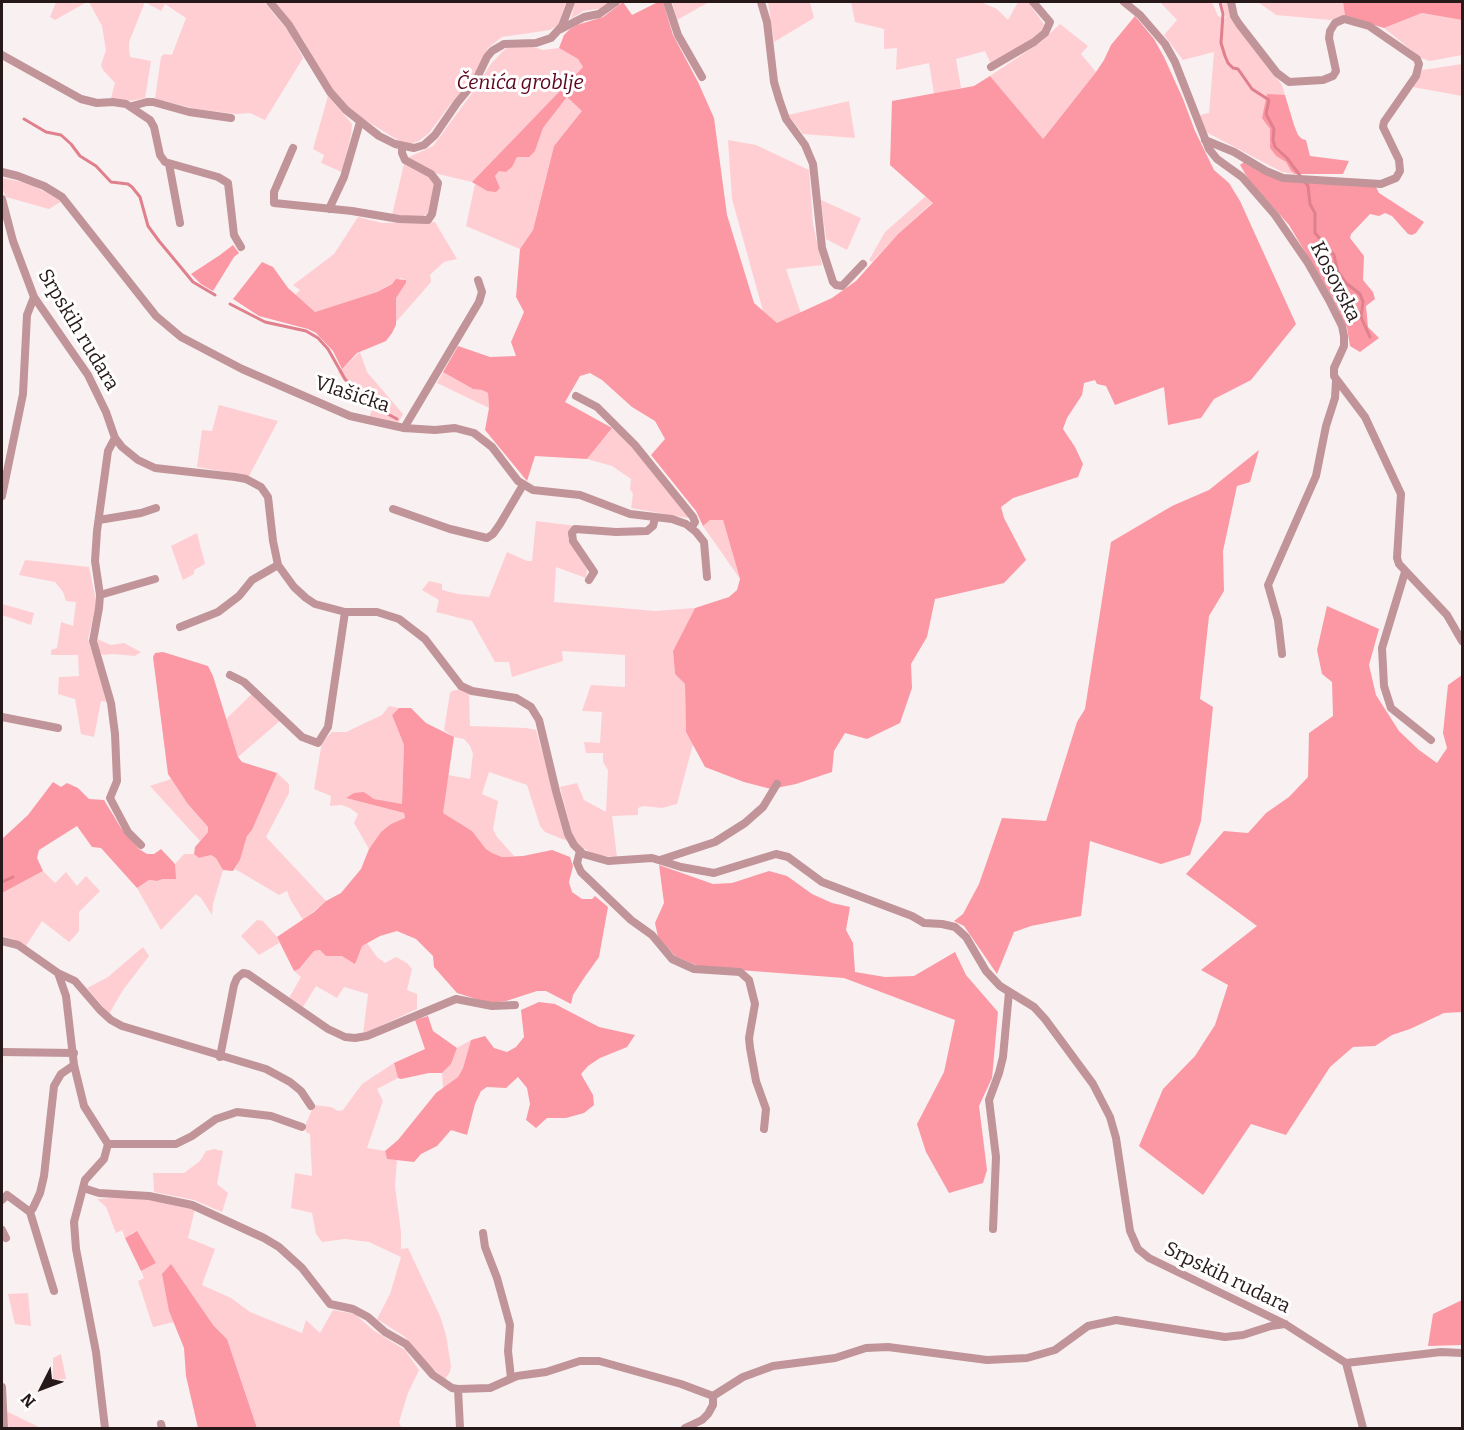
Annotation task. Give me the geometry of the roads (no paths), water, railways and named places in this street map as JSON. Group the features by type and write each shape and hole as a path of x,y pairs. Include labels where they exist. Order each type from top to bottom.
{"street":[{"path":"270,2 289,25 330,92 346,110 379,136 402,147 418,147 432,139 457,103 474,84 487,57 496,48 511,43 541,42 551,38 561,28 584,17 599,14 616,2"},
{"path":"561,28 571,2"},
{"path":"667,2 678,35 702,77"},
{"path":"761,2 769,33 774,82 779,99 786,119 805,145 813,164 822,248 836,285 842,286 863,264"},
{"path":"991,67 1045,33 1050,22 1033,2"},
{"name":"Kosovska","path":"1124,2 1140,15 1165,44 1185,87 1204,140 1213,155 1242,177 1275,215 1308,262 1342,326 1344,346 1334,368 1335,398 1326,426 1316,476 1268,585 1278,620 1282,654"},
{"path":"1204,140 1242,156 1275,175 1381,184 1396,178 1401,171 1401,166 1383,127 1384,122 1419,70 1418,61 1409,52 1369,26 1344,20 1335,23 1329,31 1336,71 1333,76 1323,81 1289,82 1277,73 1239,24 1234,16 1231,2"},
{"path":"2,56 81,99 96,104 113,102 132,106 153,102 189,112 231,118"},
{"path":"132,106 153,124 160,155 165,162 218,177 228,183 234,235 242,248"},
{"path":"328,209 344,177 360,122"},
{"path":"293,148 274,192 274,203 399,219 428,220 432,214 438,183 431,174 405,160 402,147"},
{"path":"169,164 180,222"},
{"name":"Vlašićka","path":"2,172 38,183 62,197 156,316 174,333 243,369 325,407 364,421 404,428 435,430 455,428 474,433 492,447 523,485"},
{"name":"Srpskih rudara","path":"2,199 13,241 34,297 88,375 106,412 115,438 128,453 155,468 235,477 246,479 261,487 268,496 278,565 294,587 306,598 315,604 345,612 377,612 399,619 430,644 461,686 472,691 516,698 535,712 568,834 580,851 603,860 644,857 714,873 776,854 788,857 822,882 912,916 924,923 955,927 966,937 986,971 1000,986 1034,1007 1045,1019 1098,1092 1110,1117 1116,1138 1130,1231 1138,1249 1149,1258 1285,1324 1346,1363"},
{"path":"404,428 479,303 482,292 478,280"},
{"path":"2,496 23,394 27,315 34,297"},
{"path":"1336,381 1365,417 1398,483 1401,494 1397,558 1406,572 1447,615 1462,641"},
{"path":"576,396 604,413 641,453 693,517 695,522 691,528"},
{"path":"115,438 108,451 99,520 95,561 100,595 93,641 111,703 115,734 117,781 110,798 128,832 141,845"},
{"path":"393,509 450,529 487,538 500,524 523,485 538,491 587,497 630,514 680,521 691,528 704,542 707,577"},
{"path":"99,520 141,513 156,508"},
{"path":"589,580 594,572 573,541 572,533 575,529 616,532 647,531 655,518"},
{"path":"180,627 218,612 238,596 252,580 278,565"},
{"path":"1406,572 1382,648 1384,686 1391,708 1431,740"},
{"path":"100,595 155,579"},
{"path":"230,675 244,682 302,737 318,743 328,727 345,612"},
{"path":"2,717 58,728"},
{"path":"660,860 715,842 745,823 763,807 777,784"},
{"path":"580,851 577,863 581,872 631,920 652,935 672,959 694,969 740,972 749,980 755,1004 750,1030 750,1048 756,1081 766,1109 764,1129"},
{"path":"2,941 18,945 58,973 75,981 105,1015 122,1026 279,1075 301,1091 311,1106"},
{"path":"58,973 66,996 78,1089 86,1111 108,1144 104,1159 90,1173 83,1188 75,1215 75,1241 96,1352 105,1428"},
{"path":"220,1057 234,985 243,973 248,974 328,1029 345,1037 367,1036 456,999 492,1006 515,1005"},
{"path":"993,1229 996,1157 988,1100 1003,1057 1010,992"},
{"path":"2,1053 74,1053"},
{"path":"30,1212 40,1193 44,1176 54,1086 61,1074 74,1065"},
{"path":"108,1144 176,1144 216,1119 237,1112 271,1116 302,1127"},
{"path":"83,1188 99,1192 149,1196 192,1205 256,1233 279,1247 296,1262 330,1304 353,1309 368,1317 385,1332 406,1344 433,1375 452,1388 490,1388 511,1378 546,1372 589,1360 662,1378 713,1396"},
{"path":"3,1195 30,1212 54,1291"},
{"path":"483,1233 485,1247 497,1278 510,1325 508,1351 511,1378"},
{"path":"713,1396 743,1377 773,1366 835,1358 867,1348 888,1347 987,1360 1027,1358 1055,1350 1088,1326 1116,1320 1225,1337 1243,1335 1285,1324"},
{"path":"1363,1428 1346,1363 1441,1352 1462,1353"},
{"path":"2,1387 4,1428"},
{"path":"458,1389 460,1428"},
{"path":"685,1428 702,1420 708,1414 713,1405 713,1396"}],"waterway":[{"path":"1220,2 1223,14 1221,43 1228,63 1238,69 1252,89 1269,100 1266,114 1274,129 1275,147 1287,158 1301,177"},
{"path":"24,119 46,132 61,135 80,156 96,166 111,182 128,184 132,187 140,197 148,226 159,241 193,282 215,295"},
{"path":"1305,182 1308,186 1310,204 1315,213 1315,233 1334,255 1338,272 1346,283 1360,294 1363,302 1361,317 1370,337"},
{"path":"230,304 265,322 306,331 318,338 328,349 345,379 360,395 373,406 397,419"},
{"path":"2,882 13,877"}],"park label":[{"name":"Čenića groblje","path":"520,83"}]}
